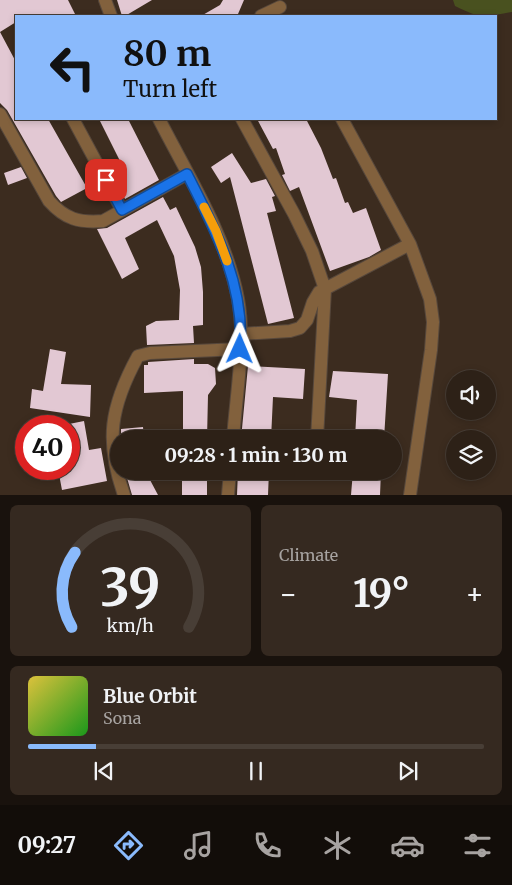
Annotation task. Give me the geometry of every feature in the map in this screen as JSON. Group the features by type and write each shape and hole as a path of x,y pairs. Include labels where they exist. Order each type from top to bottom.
{"street":[{"path":"105,0 111,15"},
{"path":"263,15 280,8"},
{"path":"0,114 50,201 58,211 69,218 88,222 103,221 187,174"},
{"path":"74,120 122,210"},
{"path":"160,120 216,231 238,300 241,334 233,430"},
{"path":"243,120 294,214 312,251 326,289 318,430"},
{"path":"343,120 410,244 430,299 433,322 431,350 410,495"},
{"path":"241,334 290,331 300,328 307,320 313,302 320,292 410,244"},
{"path":"124,495 117,475 112,434 115,414 129,373 138,356 150,353 240,349"},
{"path":"228,495 229,480"}],"green space":[{"path":"453,0 512,0 512,12 495,15 477,15 455,6"}],"building":[{"path":"0,0 68,0 76,15 15,15 15,23 0,32"},
{"path":"117,0 152,0 127,15 122,15"},
{"path":"223,0 244,0 236,15 203,15 220,5"},
{"path":"0,32 15,60 15,120 49,120 87,188 61,202 7,110 0,103"},
{"path":"100,120 129,120 159,180 125,199 116,181 118,180 122,165"},
{"path":"258,120 307,120 321,148 333,179 336,178 345,203 348,202 353,213 366,208 381,250 369,257 330,271 299,187 290,191 282,175 285,174 276,148 273,149"},
{"path":"232,153 251,183 266,179 275,196 272,197 276,211 267,213 294,318 268,324 230,177 221,183 211,167"},
{"path":"21,167 27,178 8,185 4,173"},
{"path":"163,197 170,210 176,207 195,247 201,267 203,325 193,326 194,343 147,345 146,326 156,321 179,320 180,290 174,256 157,220 125,238 139,269 122,279 97,229 107,228"},
{"path":"50,349 66,352 61,384 91,385 90,417 30,408 32,389 43,391"},
{"path":"194,359 194,364 208,364 215,368 216,384 208,395 207,430 183,430 183,391 144,393 144,365 148,365 148,362"},
{"path":"248,366 305,369 303,399 273,397 271,430 242,430"},
{"path":"333,371 388,374 385,430 355,430 357,400 329,397"},
{"path":"84,421 89,450 101,448 107,481 62,490 60,480 80,480 80,422"},
{"path":"143,427 143,430 121,430"},
{"path":"128,480 150,480 158,495 132,495"},
{"path":"182,480 207,480 207,495 182,495"},
{"path":"238,480 269,480 268,495 237,495"},
{"path":"352,480 381,480 380,495 351,495"}],"slow traffic":[{"path":"204,207 216,231 227,261"}],"route":[{"path":"106,180 122,210 187,174 216,231 230,271 238,300 241,334 240,349"}]}
